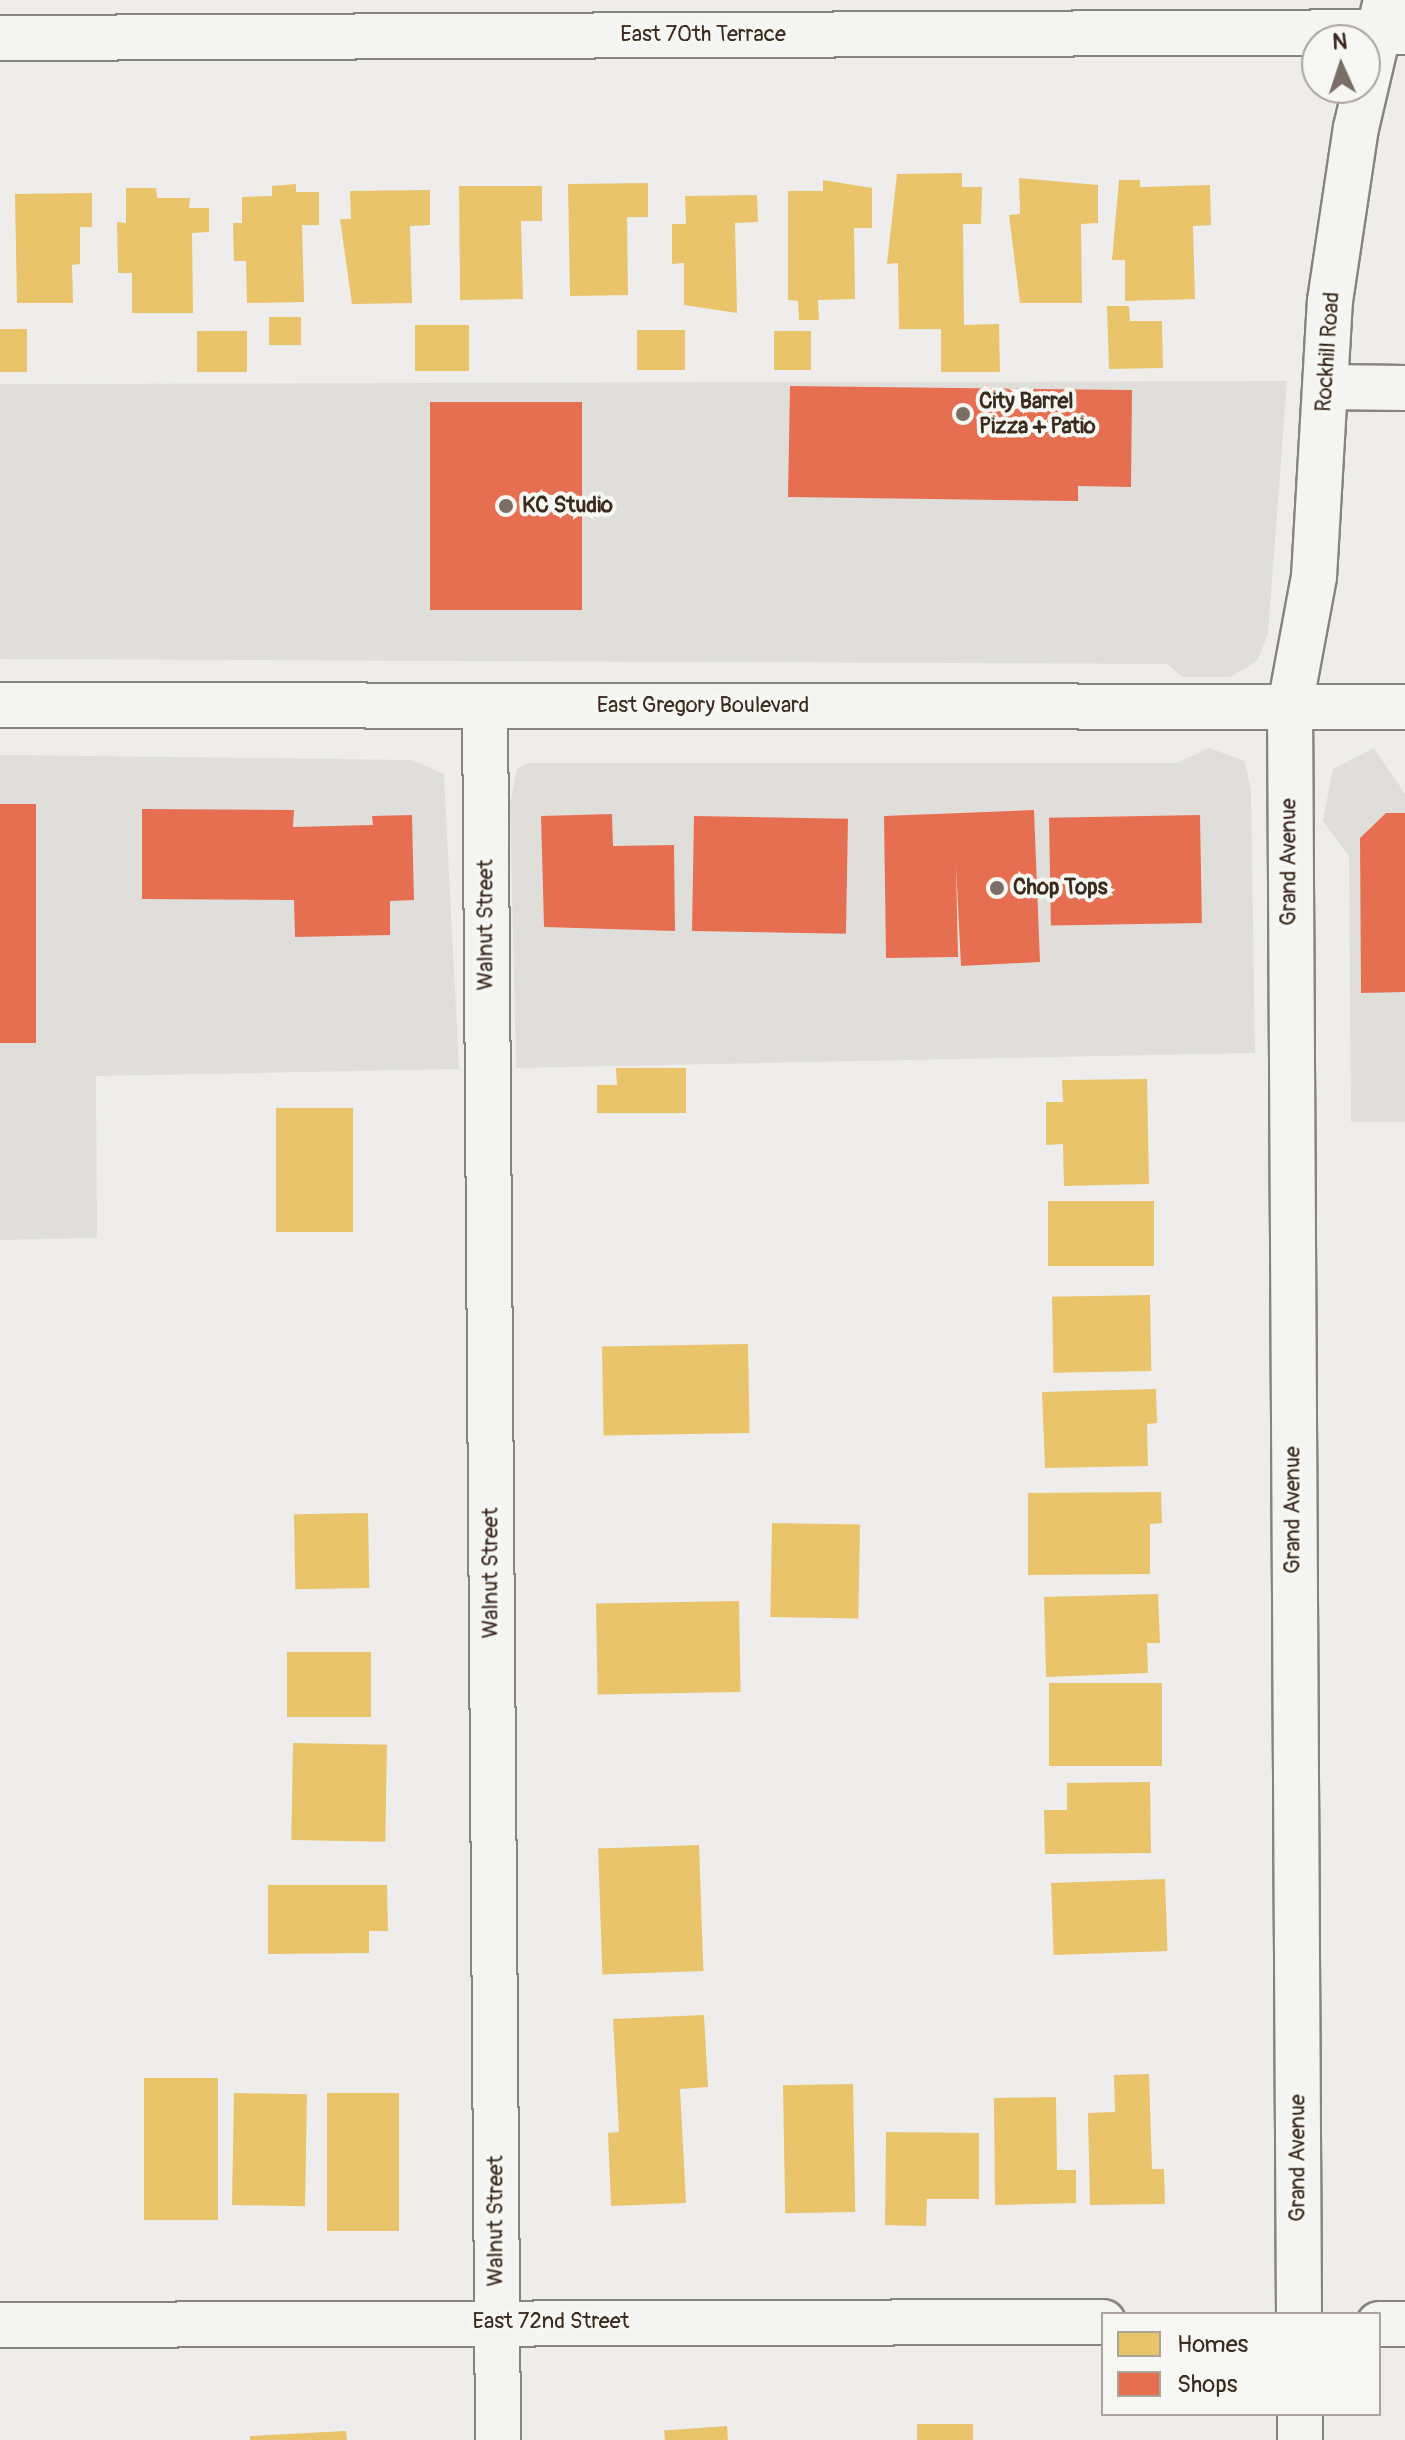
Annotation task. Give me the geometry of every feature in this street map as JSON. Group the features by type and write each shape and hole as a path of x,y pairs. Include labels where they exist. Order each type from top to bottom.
{"street":[{"name":"East 70th Terrace","path":"0,38 1390,21"},
{"name":"Rockhill Road","path":"1290,706 1314,577 1325,387 1344,202 1390,21"},
{"path":"1325,387 1405,388"},
{"name":"East Gregory Boulevard","path":"0,705 1405,707"},
{"name":"Walnut Street","path":"485,706 498,2440"},
{"name":"Grand Avenue","path":"1290,706 1299,2312"},
{"name":"East 72nd Street","path":"0,2325 1101,2322"},
{"path":"1381,2324 1405,2324"},
{"path":"1300,2416 1300,2440"}],"shaded area":[{"path":"1287,381 1268,634 1257,661 1230,677 1182,677 1167,664 0,659 0,384"},
{"path":"1209,748 1245,761 1251,791 1255,1053 516,1068 510,804 517,769 527,763 1177,763"},
{"path":"1374,748 1405,794 1405,1122 1351,1122 1349,856 1323,821 1333,769"},
{"path":"0,755 412,760 444,774 459,1069 96,1076 97,1238 0,1240"}],"building: Homes":[{"path":"962,173 962,187 982,187 981,224 963,224 964,325 999,324 1000,372 941,372 941,329 899,329 898,263 887,264 897,174"},
{"path":"1019,178 1098,185 1098,223 1081,224 1082,303 1020,303 1009,215 1020,214"},
{"path":"823,180 872,188 872,228 854,228 855,299 818,300 819,320 799,320 798,301 788,300 788,191 823,191"},
{"path":"1119,180 1140,180 1140,187 1210,185 1211,225 1193,226 1195,299 1125,301 1125,260 1112,260"},
{"path":"648,183 648,217 627,217 628,295 570,296 568,184"},
{"path":"296,184 296,192 319,192 319,225 302,225 304,302 247,303 246,261 234,261 233,223 242,223 242,197 272,196 272,186"},
{"path":"459,186 542,186 542,221 521,221 523,299 460,300"},
{"path":"126,188 156,188 157,198 190,198 189,208 209,208 209,232 192,233 193,313 132,313 132,273 118,273 117,222 126,223"},
{"path":"430,190 430,225 410,226 412,303 352,304 340,219 351,219 350,191"},
{"path":"92,193 92,227 80,227 80,264 72,265 73,303 17,303 15,194"},
{"path":"757,195 758,222 735,223 737,313 684,305 684,263 672,264 672,224 686,224 685,196"},
{"path":"1107,306 1129,306 1130,321 1162,321 1163,368 1109,369"},
{"path":"269,317 301,317 301,345 269,345"},
{"path":"415,325 469,325 469,371 415,371"},
{"path":"0,329 27,329 27,372 0,372"},
{"path":"637,330 685,330 685,370 637,370"},
{"path":"197,331 247,331 247,372 197,372"},
{"path":"774,331 811,331 811,370 774,370"},
{"path":"616,1068 686,1068 686,1113 597,1113 597,1085 617,1085"},
{"path":"1147,1079 1149,1184 1064,1186 1063,1144 1046,1145 1046,1102 1063,1102 1062,1080"},
{"path":"276,1108 353,1108 353,1232 276,1232"},
{"path":"1048,1201 1154,1201 1154,1266 1048,1266"},
{"path":"1150,1295 1151,1371 1053,1373 1052,1297"},
{"path":"748,1344 750,1433 604,1436 602,1347"},
{"path":"1156,1389 1157,1423 1147,1424 1148,1466 1045,1468 1042,1392"},
{"path":"1161,1492 1162,1523 1150,1524 1150,1574 1028,1575 1028,1493"},
{"path":"368,1513 369,1588 295,1589 294,1514"},
{"path":"772,1523 860,1525 858,1619 770,1617"},
{"path":"1158,1594 1160,1643 1147,1643 1148,1673 1046,1677 1044,1597"},
{"path":"739,1601 741,1692 598,1694 596,1603"},
{"path":"287,1652 371,1652 371,1717 287,1717"},
{"path":"1049,1683 1162,1683 1162,1766 1049,1766"},
{"path":"293,1743 387,1745 385,1842 291,1840"},
{"path":"1150,1782 1151,1853 1045,1854 1044,1810 1067,1810 1067,1783"},
{"path":"699,1845 703,1971 602,1974 598,1849"},
{"path":"1165,1879 1168,1951 1054,1955 1051,1883"},
{"path":"268,1885 387,1885 388,1931 369,1931 369,1953 268,1954"},
{"path":"704,2015 708,2087 680,2089 686,2203 611,2206 608,2133 619,2132 613,2019"},
{"path":"1149,2074 1152,2169 1164,2169 1165,2204 1090,2205 1088,2113 1115,2112 1114,2075"},
{"path":"144,2078 218,2078 218,2220 144,2220"},
{"path":"853,2084 855,2212 785,2213 783,2085"},
{"path":"234,2093 307,2094 305,2206 232,2205"},
{"path":"327,2093 399,2093 399,2231 327,2231"},
{"path":"1056,2097 1057,2170 1076,2170 1076,2203 995,2205 994,2098"},
{"path":"886,2132 979,2133 979,2199 927,2199 926,2226 885,2225"},
{"path":"917,2424 973,2424 973,2440 917,2440"},
{"path":"727,2426 728,2440 665,2440 664,2430"},
{"path":"346,2431 347,2440 250,2440 250,2436"}],"building: Shops":[{"path":"790,386 1132,390 1131,487 1078,486 1078,501 788,497"},
{"name":"KC Studio","path":"430,402 582,402 582,610 430,610"},
{"path":"0,804 36,804 36,1043 0,1043"},
{"path":"142,809 294,810 293,827 373,825 372,816 412,815 414,900 390,901 390,935 295,937 294,900 142,899"},
{"path":"1034,810 1040,962 961,966 956,866 958,957 886,958 884,816"},
{"path":"1386,813 1405,813 1405,992 1361,993 1360,838"},
{"path":"612,814 613,846 674,845 675,931 544,927 541,816"},
{"path":"1200,815 1202,923 1051,926 1049,818"},
{"path":"694,816 848,819 846,934 692,931"}],"place":[{"name":"City Barrel Pizza + Patio","path":"963,414"},
{"name":"KC Studio","path":"506,506"},
{"name":"Chop Tops","path":"997,888"}]}
